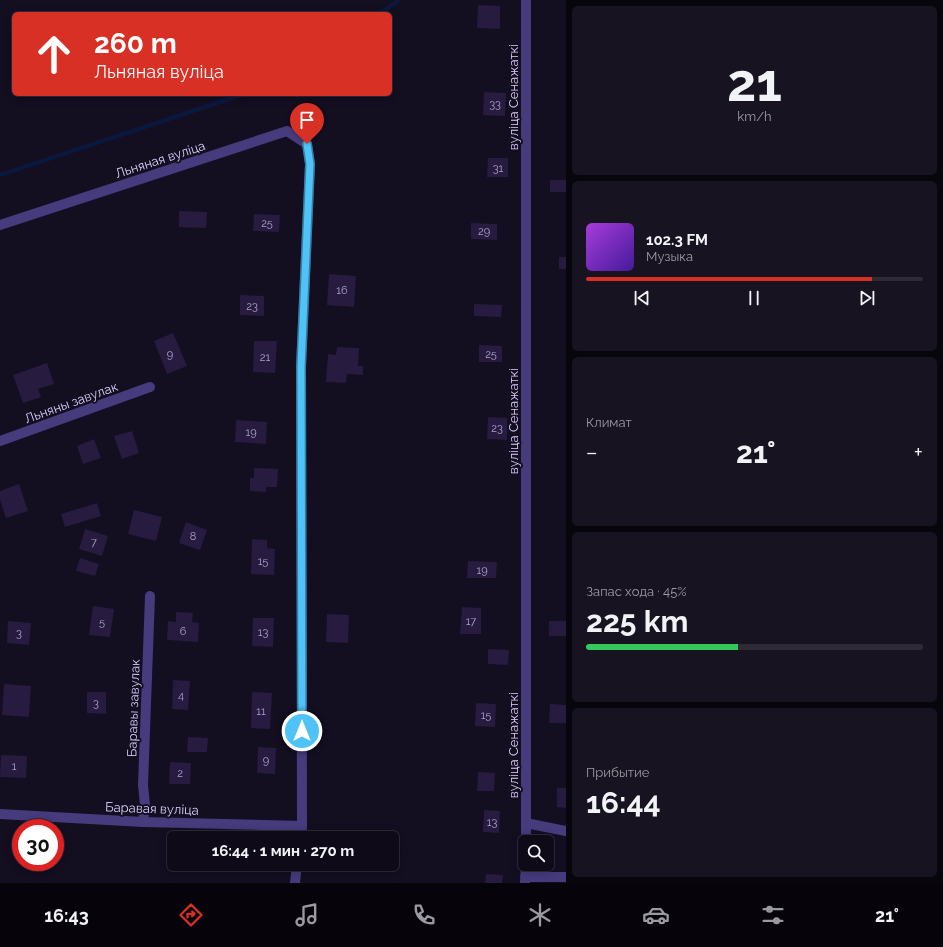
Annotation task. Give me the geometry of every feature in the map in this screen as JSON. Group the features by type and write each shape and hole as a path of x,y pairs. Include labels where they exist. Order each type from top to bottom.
{"street":[{"name":"вуліца Сенажаткі","path":"526,0 526,835"},
{"name":"Льняная вуліца","path":"0,225 287,131 307,144 310,164 301,367 302,826"},
{"name":"Льняны завулак","path":"0,441 150,387"},
{"name":"Баравы завулак","path":"143,822 145,806 143,785 150,596"},
{"name":"Баравая вуліца","path":"0,814 143,822 302,826"},
{"path":"526,823 566,831"},
{"path":"302,826 302,831"},
{"path":"295,883 296,871"},
{"path":"525,880 566,877"}],"building":[{"path":"478,5 500,6 500,29 477,28"},
{"path":"484,92 506,93 505,116 483,115"},
{"path":"488,158 508,158 508,177 487,177"},
{"path":"550,180 566,180 566,192 550,192"},
{"path":"179,211 207,212 206,228 179,227"},
{"path":"254,214 280,215 279,232 253,231"},
{"path":"471,223 497,224 497,240 471,239"},
{"path":"559,257 566,257 566,269 559,269"},
{"path":"329,274 356,276 354,307 327,305"},
{"path":"240,295 264,296 264,316 240,315"},
{"path":"474,304 502,305 501,317 474,316"},
{"path":"173,333 187,366 167,374 154,341"},
{"path":"254,341 277,341 275,373 253,372"},
{"path":"479,345 502,346 502,362 479,362"},
{"path":"337,347 359,348 358,366 363,366 363,375 347,374 346,383 326,382 328,354 336,355"},
{"path":"47,363 54,384 38,389 41,397 23,403 13,375"},
{"path":"488,417 507,418 507,440 487,439"},
{"path":"236,420 267,422 266,444 235,442"},
{"path":"132,431 139,453 122,459 114,436"},
{"path":"94,439 101,458 83,464 77,446"},
{"path":"254,468 278,469 277,487 266,487 266,492 250,491 250,478 254,478"},
{"path":"19,484 28,511 6,518 0,500 0,491"},
{"path":"97,503 101,516 65,527 61,514"},
{"path":"134,510 162,517 156,541 128,534"},
{"path":"186,522 207,530 200,550 179,543"},
{"path":"85,529 108,536 102,556 79,549"},
{"path":"252,539 267,540 267,548 275,549 274,575 251,574"},
{"path":"80,558 99,564 95,576 76,571"},
{"path":"468,561 497,562 496,578 467,578"},
{"path":"93,606 114,609 110,637 89,635"},
{"path":"462,607 481,608 481,634 460,634"},
{"path":"176,612 193,613 192,622 199,623 198,642 167,640 168,621 176,622"},
{"path":"327,614 349,615 348,643 326,642"},
{"path":"253,618 274,618 273,647 252,646"},
{"path":"8,621 31,623 29,645 7,643"},
{"path":"549,621 566,621 566,636 549,636"},
{"path":"488,649 509,650 508,665 488,664"},
{"path":"173,680 190,681 188,710 172,709"},
{"path":"4,684 31,686 29,717 2,715"},
{"path":"87,692 106,692 106,714 87,713"},
{"path":"252,692 272,693 270,729 251,728"},
{"path":"476,703 496,704 495,727 475,726"},
{"path":"550,704 566,705 566,723 549,723"},
{"path":"188,737 208,738 207,752 187,752"},
{"path":"258,747 276,748 275,774 257,773"},
{"path":"1,755 27,756 26,778 0,777"},
{"path":"170,762 191,763 190,784 169,784"},
{"path":"478,772 495,773 494,791 477,791"},
{"path":"557,788 566,788 566,808 557,807"},
{"path":"484,810 500,811 499,833 483,832"},
{"path":"486,874 503,875 502,883 485,883"}],"waterway":[{"path":"382,12 399,0"},
{"path":"0,175 238,96"}],"route":[{"path":"302,731 301,367 310,164 307,144"}]}
